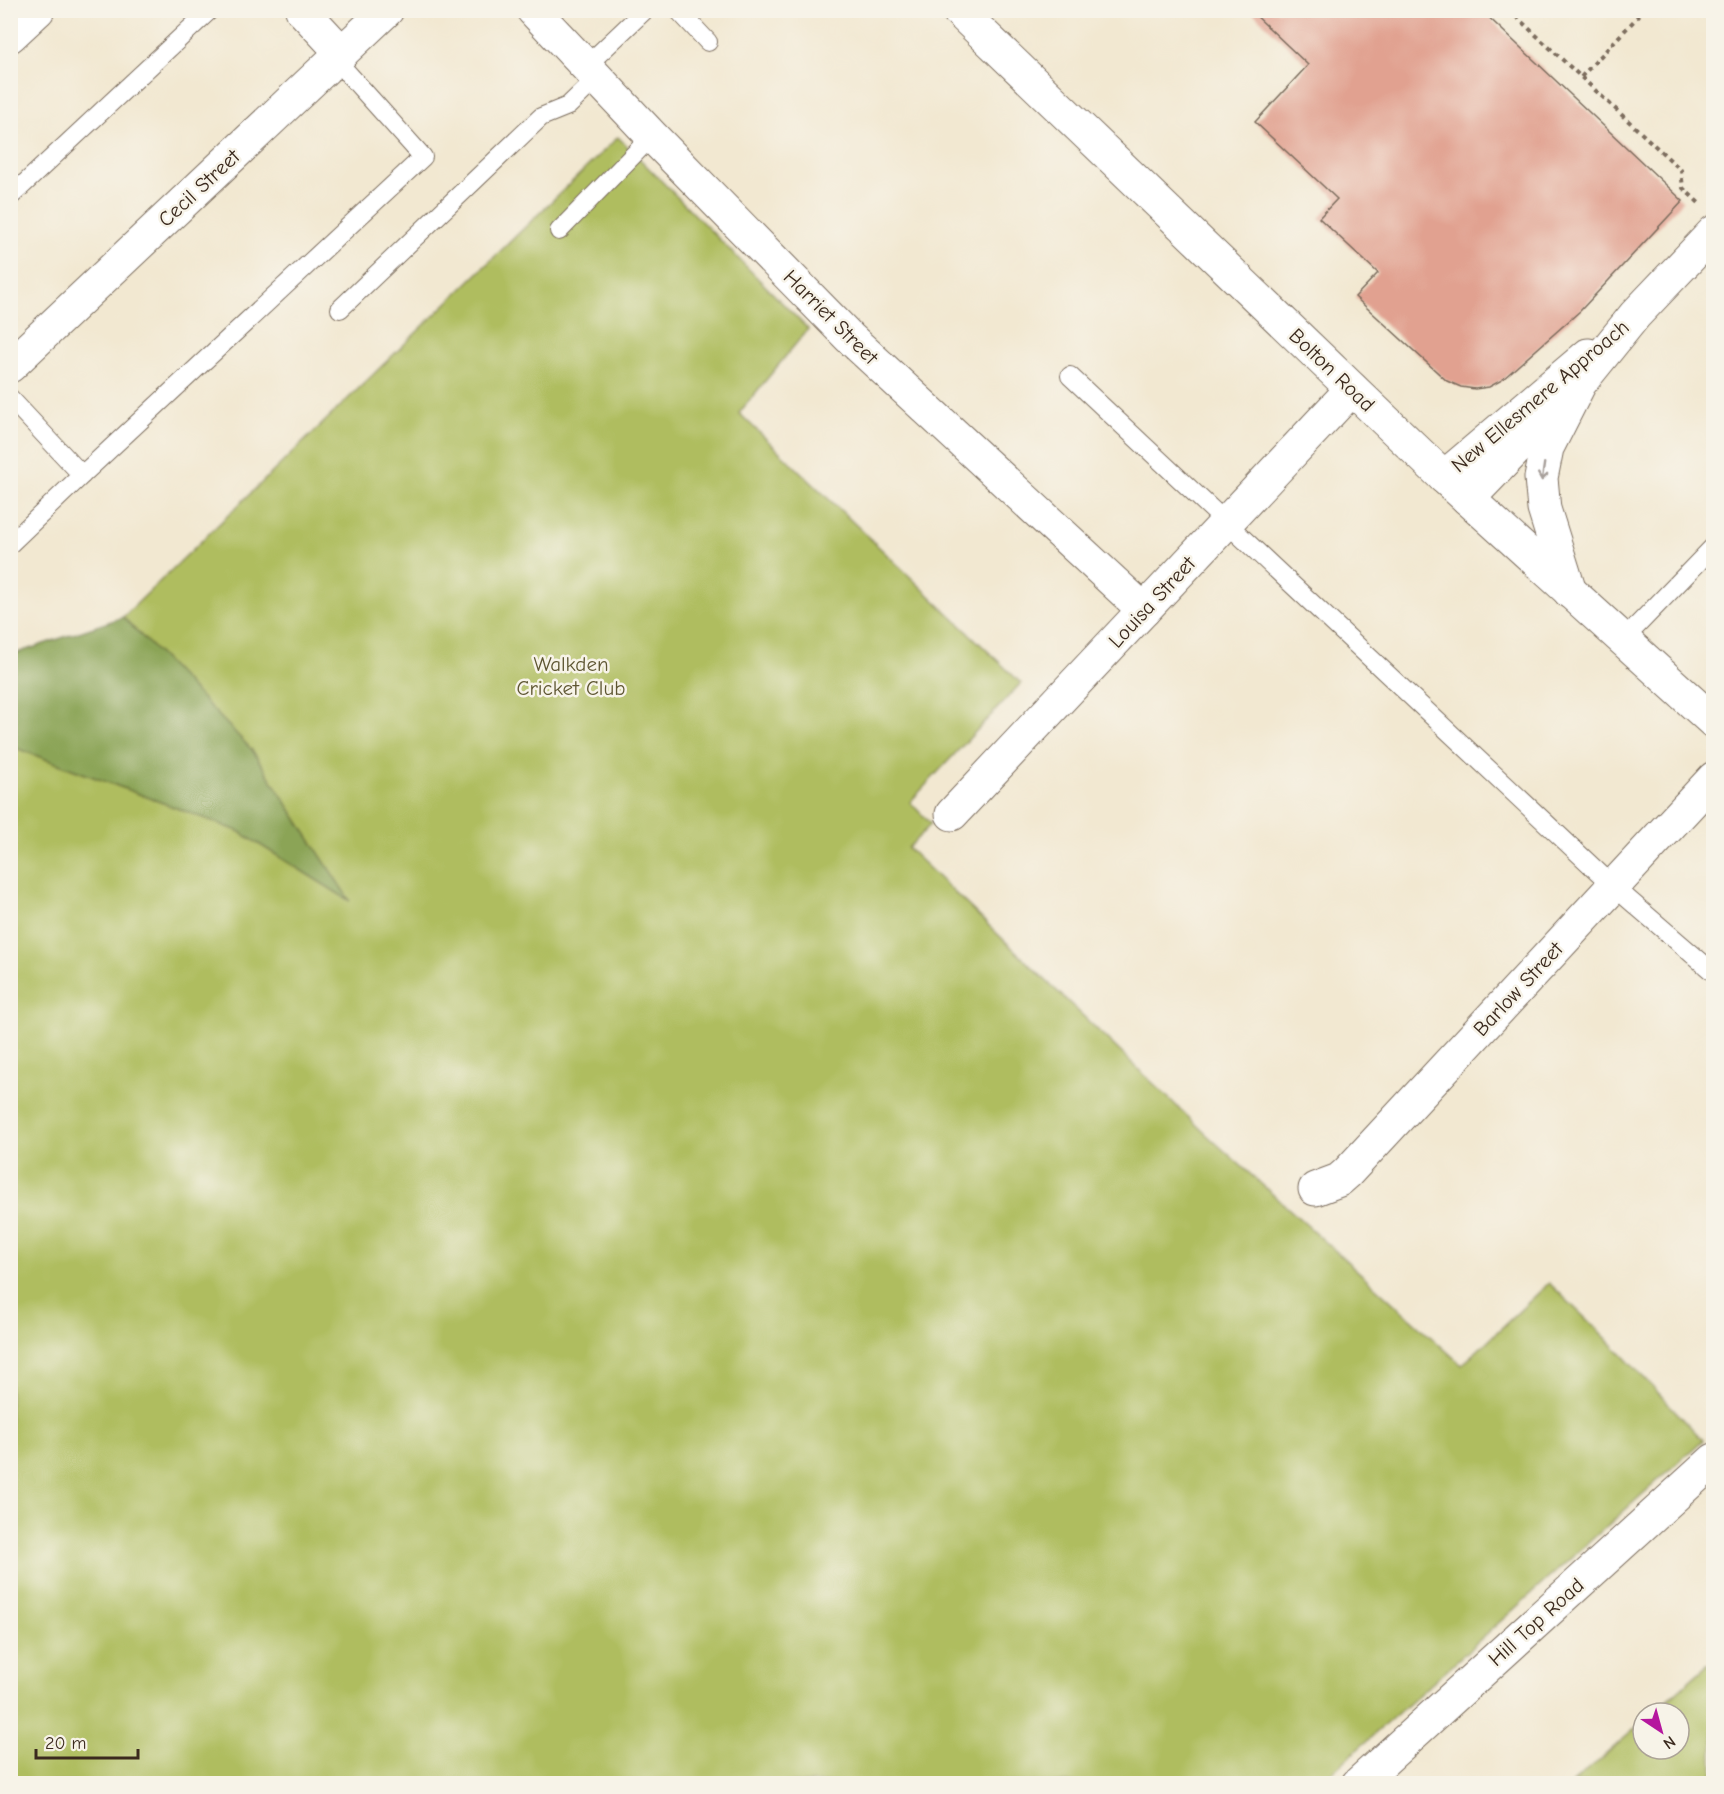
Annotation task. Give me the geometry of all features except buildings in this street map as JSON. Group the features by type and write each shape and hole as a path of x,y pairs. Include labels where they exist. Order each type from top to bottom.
{"street":[{"path":"10,36 38,10"},
{"path":"302,10 338,56"},
{"name":"Cecil Street","path":"10,366 387,10"},
{"name":"Harriet Street","path":"533,10 652,136 850,338 1144,610"},
{"name":"Bolton Road","path":"958,10 1444,477 1713,722"},
{"name":"New Ellesmere Approach","path":"1468,499 1580,383 1710,221"},
{"name":"New Ellesmere Approach","path":"1444,477 1635,315"},
{"name":"New Ellesmere Approach","path":"1570,592 1544,509 1541,478 1547,448 1580,383"},
{"name":"Louisa Street","path":"952,814 1352,389"},
{"name":"Barlow Street","path":"1315,1189 1339,1180 1347,1173 1713,778"},
{"name":"Hill Top Road","path":"1358,1784 1713,1461"}],"lane":[{"path":"10,197 210,10"},
{"path":"340,309 541,117 568,106 591,72 645,10"},
{"path":"678,10 708,42"},
{"path":"10,544 423,157 338,56"},
{"path":"559,231 652,136"},
{"path":"1070,376 1613,886 1713,973"},
{"path":"10,398 82,475"},
{"path":"1623,640 1713,546"}],"path":[{"path":"1509,10 1681,170 1683,188 1710,221"},
{"path":"1581,77 1644,10"}],"green space":[{"name":"Walkden Cricket Club","path":"618,137 808,329 739,413 1021,683 910,802 931,824 908,848 1207,1135 1462,1365 1549,1283 1606,1338 1703,1440 1320,1783 12,1783 10,1781 10,746 238,831 349,900 252,750 123,617"},
{"path":"123,617 252,750 350,901 238,831 11,746 11,655"},
{"path":"1713,1660 1713,1783 1573,1783 1631,1732 1631,1761 1691,1761 1691,1701 1667,1701"}]}
